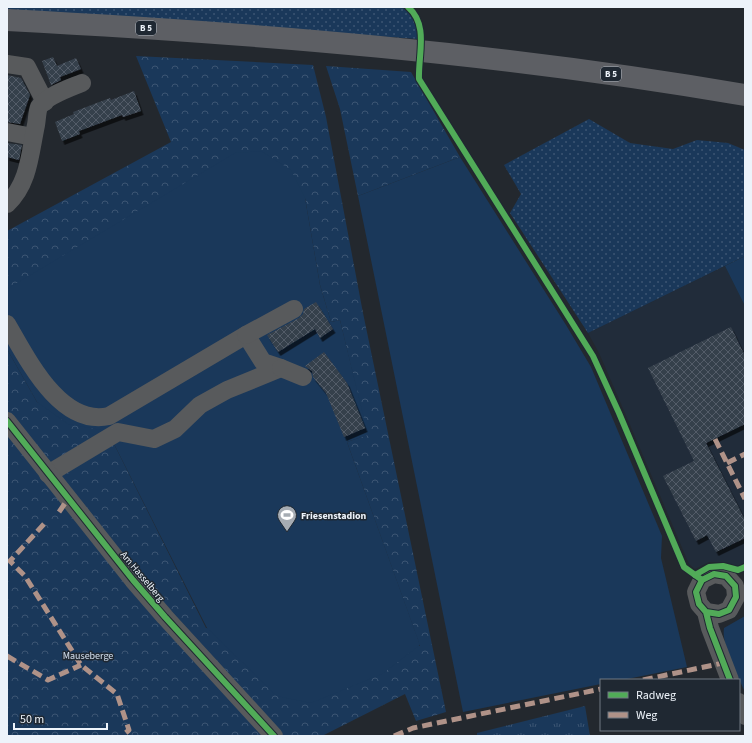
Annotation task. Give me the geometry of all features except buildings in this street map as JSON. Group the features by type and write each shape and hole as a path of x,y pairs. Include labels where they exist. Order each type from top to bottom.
{"highway":[{"name":"B 5","path":"7,20 98,25 347,44 546,65 675,83 745,95"},
{"path":"675,83 745,86"}],"street":[{"path":"7,64 27,67 45,102"},
{"path":"7,204 14,198 20,189 27,171 39,107 49,98 82,83"},
{"path":"7,132 33,137"},
{"path":"7,324 46,387 74,411 98,418 109,416 246,335 294,309"},
{"path":"246,335 262,362 303,377"},
{"path":"48,474 118,432 154,439 175,428 200,405 227,390 281,368"},
{"path":"109,416 118,432"},
{"name":"Am Hasselberg","path":"7,421 142,591 274,736"},
{"path":"706,612 718,614 729,610 736,597 740,584 726,576 714,574 702,580 696,592 699,604 706,612 710,628 730,679"},
{"path":"740,704 745,716"}],"shaded area":[{"path":"725,266 745,306 745,562 738,566 725,562 709,562 695,569 689,564 599,353 588,333"}],"green space":[{"path":"7,7 402,7 410,14 414,21 418,39 7,10"},
{"path":"136,56 313,65 326,117 363,313 446,712 416,721 405,694 322,736 282,736 170,615 57,477 113,442 206,628 420,646 347,442 367,435 340,320 331,322 320,285 305,198 7,289 7,231 171,142"},
{"path":"326,66 411,72 460,157 358,196 340,109"},
{"path":"589,119 630,143 673,149 697,140 728,143 745,150 745,256 588,333 510,213 521,194 504,165"},
{"path":"261,151 291,170 305,198 320,285 331,322 340,320 368,435 347,442 420,645 382,674 311,703 277,696 207,628 113,442 112,432 68,424 37,402 7,349 7,289 235,153"},
{"path":"460,157 591,367 662,536 661,558 687,667 627,679 600,679 600,684 463,712 358,196"},
{"path":"745,256 745,306 725,266"},
{"path":"7,349 37,402 92,427 113,432 49,469 7,415"},
{"name":"Mauseberge","path":"7,423 270,736 7,736"},
{"path":"745,616 745,692 727,651 724,628"},
{"path":"585,706 590,736 477,736 477,733"}],"marked path":[{"path":"715,439 745,499"},
{"path":"727,463 745,454"},
{"path":"59,512 68,499"},
{"path":"44,524 10,561 25,576 81,665 117,694 129,730 122,736"},
{"path":"7,656 48,680 81,665"},
{"path":"648,679 723,663"},
{"path":"394,736 413,728 600,689"}],"cycle path":[{"path":"408,7 414,14 420,31 421,41 419,79 593,356 619,413 684,567 702,580"},
{"path":"7,421 133,580 274,736"},
{"path":"695,575 709,567 723,566 738,570 745,567"},
{"path":"714,574 726,576 735,586 736,597 729,610 719,614 706,612 699,604 696,592 702,580 714,574"},
{"path":"706,612 710,628 730,679"}],"place":[{"name":"Friesenstadion","path":"287,532"}]}
